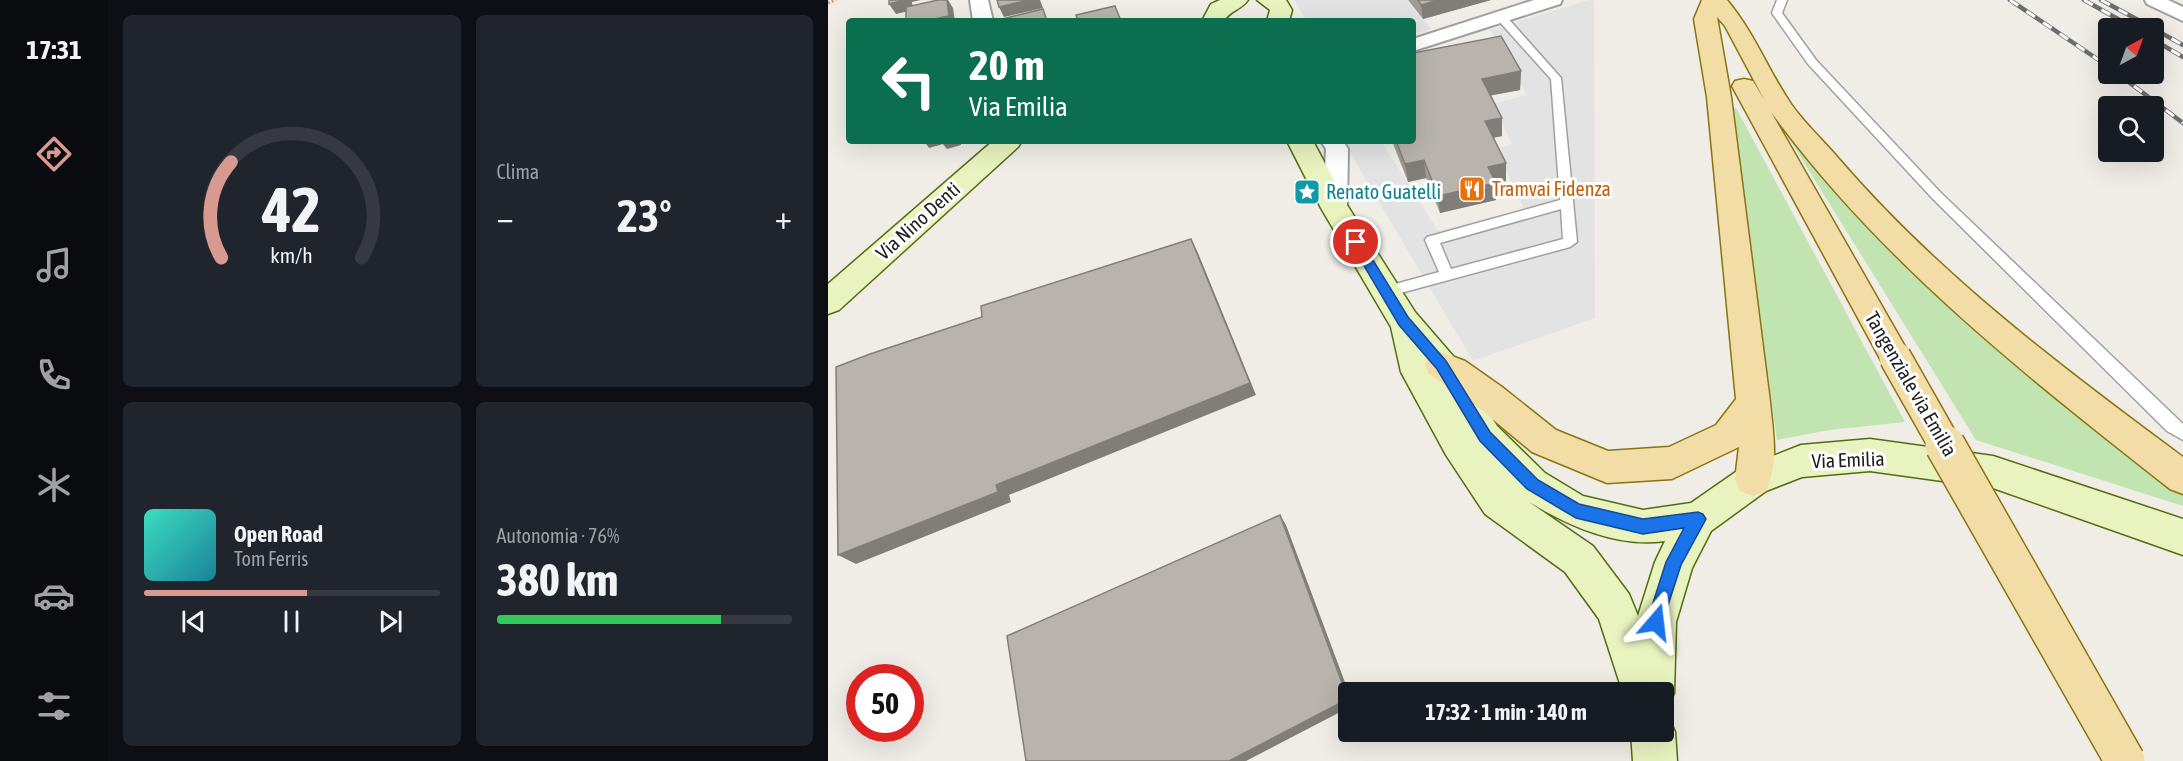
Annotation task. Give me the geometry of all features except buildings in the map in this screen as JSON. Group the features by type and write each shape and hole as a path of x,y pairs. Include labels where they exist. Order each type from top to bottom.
{"main road":[{"path":"1268,0 1278,5 1281,10 1279,18"},
{"path":"1753,480 1757,451 1754,402 1730,211 1719,98 1705,19 1714,0 1735,24 1781,108 1868,211 1966,304 2073,394 2183,478"},
{"name":"Tangenziale via Emilia","path":"1714,0 1732,64 1895,357 2125,761"},
{"name":"Via Nino Denti","path":"828,302 1006,144"},
{"name":"Via Emilia","path":"1302,144 1335,208 1395,307 1442,365 1485,437 1532,484 1576,511 1643,527 1698,519"},
{"name":"Via Emilia","path":"1395,307 1417,372 1458,444 1498,502 1578,559 1615,608 1640,682"},
{"path":"1442,365 1490,397 1544,441 1607,467 1672,463 1728,436 1754,402"},
{"name":"Via Emilia","path":"1653,682 1656,622 1674,562 1698,519 1753,480 1801,461 1870,455 1993,472 2183,537"},
{"path":"1654,742 1655,761"}],"street":[{"path":"979,0 982,18"},
{"path":"1420,42 1553,0"},
{"path":"2154,0 2183,15"},
{"path":"1334,144 1337,150 1335,208"}],"lane":[{"path":"1782,0 1777,13 1812,62 1937,196 2183,433"},
{"path":"1395,307 1447,275 1570,242 1556,78 1500,17"},
{"path":"1447,275 1432,240 1566,203"}],"path":[{"path":"828,3 836,0"}],"green space":[{"path":"1731,108 1736,108 1905,422 1829,430 1777,440"},
{"path":"1785,132 1791,132 2183,494 2183,506 1976,440"}],"shaded area":[{"path":"1294,0 1407,0 1431,29 1416,33 1416,18 1305,18"},
{"path":"1594,0 1595,318 1473,361 1345,144 1383,144 1438,231 1524,209 1496,149 1512,144 1493,104 1527,95 1490,30"}],"railway":[{"path":"2010,0 2098,60"},
{"path":"2084,0 2116,18"},
{"path":"2101,0 2134,18"},
{"path":"2164,35 2183,45"},
{"path":"2164,46 2183,57"},
{"path":"2131,84 2183,123"}],"place":[{"name":"Tramvai Fidenza","path":"1472,189"},
{"name":"Renato Guatelli","path":"1307,192"}],"route":[{"path":"1356,242 1404,321 1442,365 1485,437 1532,484 1576,511 1643,527 1698,519 1674,562 1656,622"}]}
